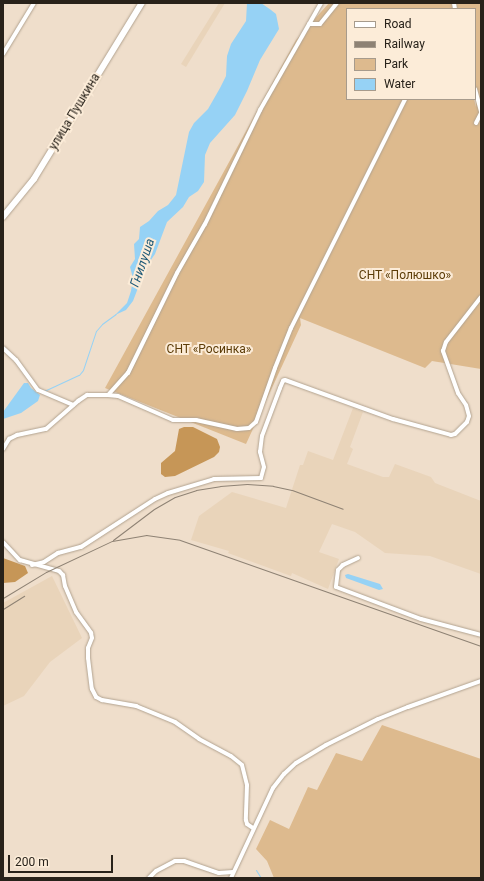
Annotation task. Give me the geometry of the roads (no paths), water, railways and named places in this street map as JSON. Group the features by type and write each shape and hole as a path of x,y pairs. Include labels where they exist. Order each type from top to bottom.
{"main road":[{"name":"улица Пушкина","path":"3,217 34,179 142,3"}],"street":[{"path":"3,54 34,3"},
{"path":"108,395 128,373 134,362 137,352 149,332 177,273 205,224 260,110 321,3"},
{"path":"309,24 320,24 338,3"},
{"path":"476,93 481,112 476,123"},
{"path":"3,449 9,439 16,435 46,429 73,405 87,395 108,395 124,399 174,420 196,420 237,429 248,428 256,422 291,328 405,100"},
{"path":"32,565 44,562 58,553 81,547 168,493 214,479 261,478 264,467 260,452 262,436 283,381 285,380 394,419 450,435 455,434 467,422 469,416 466,405 458,393 443,351 449,337 481,297"},
{"path":"3,348 16,360 34,387 73,405"},
{"path":"3,542 20,560 32,565 59,571 63,575 65,586 76,612 91,633 92,638 88,648 88,658 92,689 96,697 102,700 136,706 176,722 199,739 231,756 242,765 247,785 248,804 246,820 247,824 253,828"},
{"path":"358,558 343,565 338,570 336,587 421,619 481,635"},
{"path":"231,878 253,828 273,788 284,774 296,763 326,745 378,719 481,681"},
{"path":"149,878 156,871 175,861 184,861 218,873 233,872"}],"water":[{"path":"247,3 261,3 276,14 279,29 260,60 235,115 210,143 205,155 204,182 198,191 189,197 183,207 167,222 155,254 146,267 133,301 126,310 115,315 127,303 131,291 133,278 130,267 135,259 134,244 139,239 140,227 149,221 158,211 168,205 176,195 189,132 194,123 208,109 226,76 227,56 231,44 246,21"},
{"path":"24,383 28,383 31,388 40,395 38,401 21,413 3,419 3,412"},
{"path":"348,574 380,584 383,589 379,590 346,578 345,575"}],"waterway":[{"name":"Гнилуша","path":"44,391 79,375 83,370 96,331 102,324 116,314"},
{"path":"256,870 261,878"}],"railway":[{"path":"113,540 154,509 175,497 196,490 220,486 247,484 273,486 292,490 343,509"},
{"path":"3,598 46,572 112,541 146,535 180,540 481,646"},
{"path":"3,609 24,596"}],"park label":[{"name":"СНТ «Полюшко»","path":"405,276"},
{"name":"СНТ «Росинка»","path":"209,350"}]}
